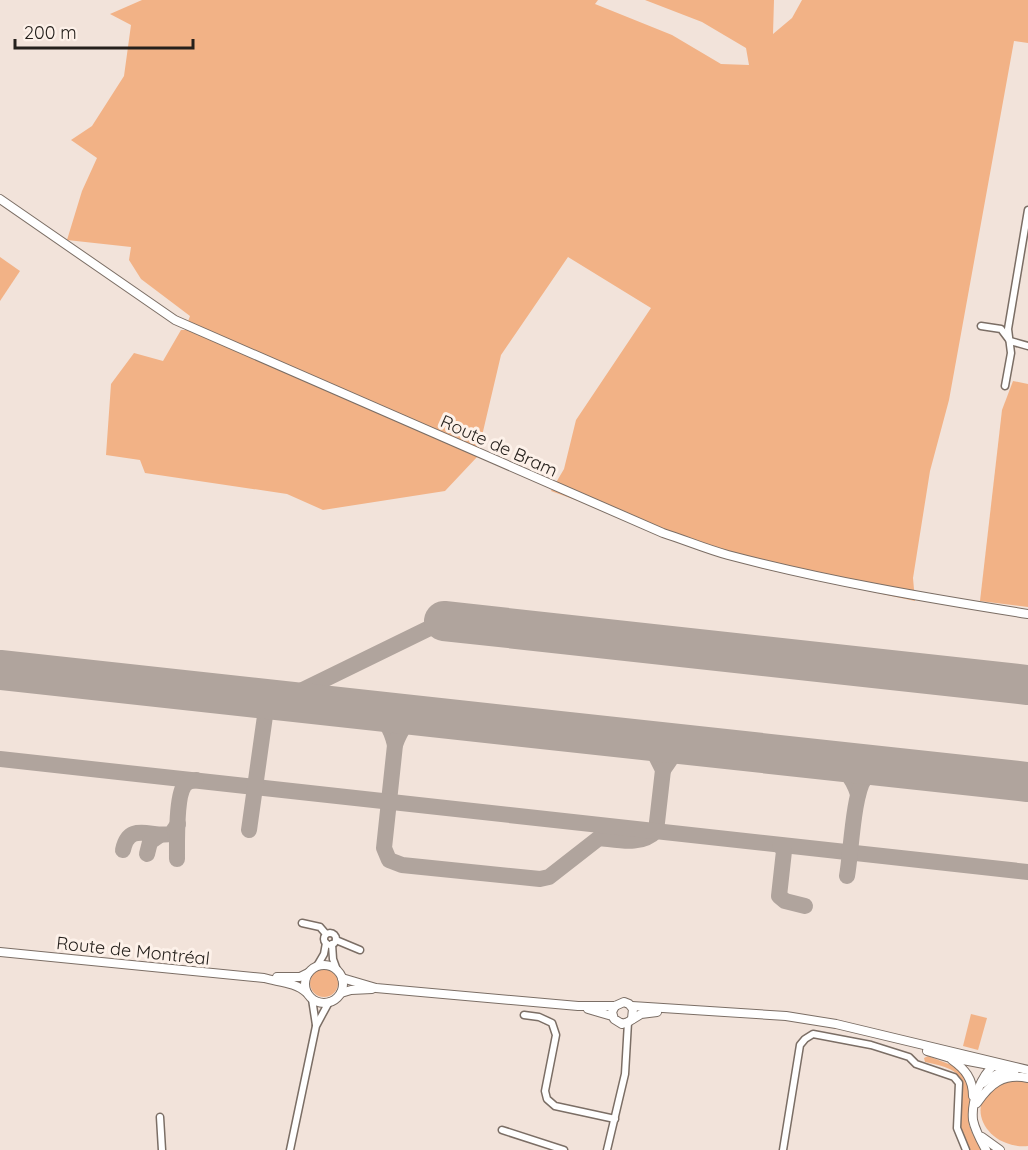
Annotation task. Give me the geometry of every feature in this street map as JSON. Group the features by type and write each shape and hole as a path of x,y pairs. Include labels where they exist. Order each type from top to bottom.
{"main road":[{"name":"Route de Bram","path":"0,199 175,320 663,533 726,554 794,572 882,590 1028,614"},
{"name":"Route de Montréal","path":"0,952 264,978 288,983 303,989 310,996"},
{"path":"341,993 342,978 338,970 328,965 317,966 308,973 305,982 310,996 323,1003 329,1002 341,993 376,988"},
{"name":"Route de Montréal","path":"264,978 300,976 308,973"},
{"path":"342,978 376,988 578,1006 615,1006 624,1002 632,1006 674,1010 786,1016 836,1024 1028,1073"},
{"path":"578,1006 612,1016 619,1023 630,1021 641,1014 674,1010"},
{"path":"612,1016 615,1006"},
{"path":"630,1021 634,1013 632,1006"},
{"path":"883,1036 947,1057 996,1064 1028,1073"},
{"path":"947,1057 960,1066 970,1078 973,1086 974,1107"},
{"path":"986,1150 973,1122 974,1107 976,1094 988,1072 996,1064"},
{"path":"982,1084 1008,1069"},
{"path":"974,1107 988,1088 996,1082 1007,1077 1028,1073"},
{"path":"978,1133 1000,1150"}],"street":[{"path":"1005,386 1011,353 1008,329 1028,210"},
{"path":"981,326 1001,329 1010,341 1028,346"},
{"path":"302,923 320,927 326,934"},
{"path":"326,934 333,933 333,959 338,970"},
{"path":"326,934 324,940 360,950"},
{"path":"317,966 332,942"},
{"path":"310,996 316,1026"},
{"path":"290,1150 316,1026 329,1002"},
{"path":"524,1015 539,1017 552,1023 556,1035 544,1090 547,1099 555,1106 615,1119"},
{"path":"607,1150 625,1074 626,1040 630,1021"},
{"path":"619,1023 626,1040"},
{"path":"783,1150 800,1045 813,1034 871,1045 909,1057 916,1064 954,1077 958,1083 959,1092 957,1128 966,1150"},
{"path":"160,1117 162,1150"},
{"path":"502,1130 564,1150"}],"shaded area":[{"path":"142,0 598,0 595,4 672,35 721,64 749,65 746,48 702,22 645,0 774,0 773,34 792,18 802,0 1028,0 1028,43 1014,41 949,400 930,471 913,578 915,601 760,568 551,491 564,469 576,420 651,308 568,257 501,355 477,457 445,491 323,510 287,494 145,473 140,460 106,455 111,384 134,353 163,361 181,330 185,330 190,316 141,279 129,260 131,247 67,240 82,191 97,158 71,140 92,126 124,76 131,25 110,14"},
{"path":"0,257 20,271 0,301"},
{"path":"1013,381 1028,384 1028,607 980,601 1002,410"},
{"path":"324,969 334,973 338,983 334,993 324,997 314,993 310,983 314,973"},
{"path":"971,1014 987,1018 978,1050 963,1046"},
{"path":"928,1056 959,1068 970,1086 969,1125 983,1150 970,1150 962,1130 960,1110 962,1090 959,1076 942,1066 925,1062 924,1058"},
{"path":"1015,1080 1028,1081 1028,1146 1012,1145 998,1139 988,1130 982,1119 981,1107 986,1096 997,1086"}],"taxiway":[{"path":"249,830 265,716 270,706 444,621"},
{"path":"251,697 262,705 265,716"},
{"path":"367,710 386,724 395,745"},
{"path":"427,716 415,719 406,725 395,745 384,848 389,860 402,865 540,879 549,877 599,838 629,841 650,836 656,831 663,770 652,748 636,739"},
{"path":"663,770 674,754 694,746"},
{"path":"0,759 1028,872"},
{"path":"825,760 846,772 858,794"},
{"path":"847,876 855,810 861,786 871,773 891,767"},
{"path":"177,859 181,792 186,783 196,780"},
{"path":"123,850 126,841 136,833 171,834 178,824"},
{"path":"147,854 150,842 160,835"},
{"path":"780,845 784,851 779,896 785,901 805,906"}],"runway":[{"path":"444,621 1028,685"},
{"path":"0,670 1028,782"}]}
